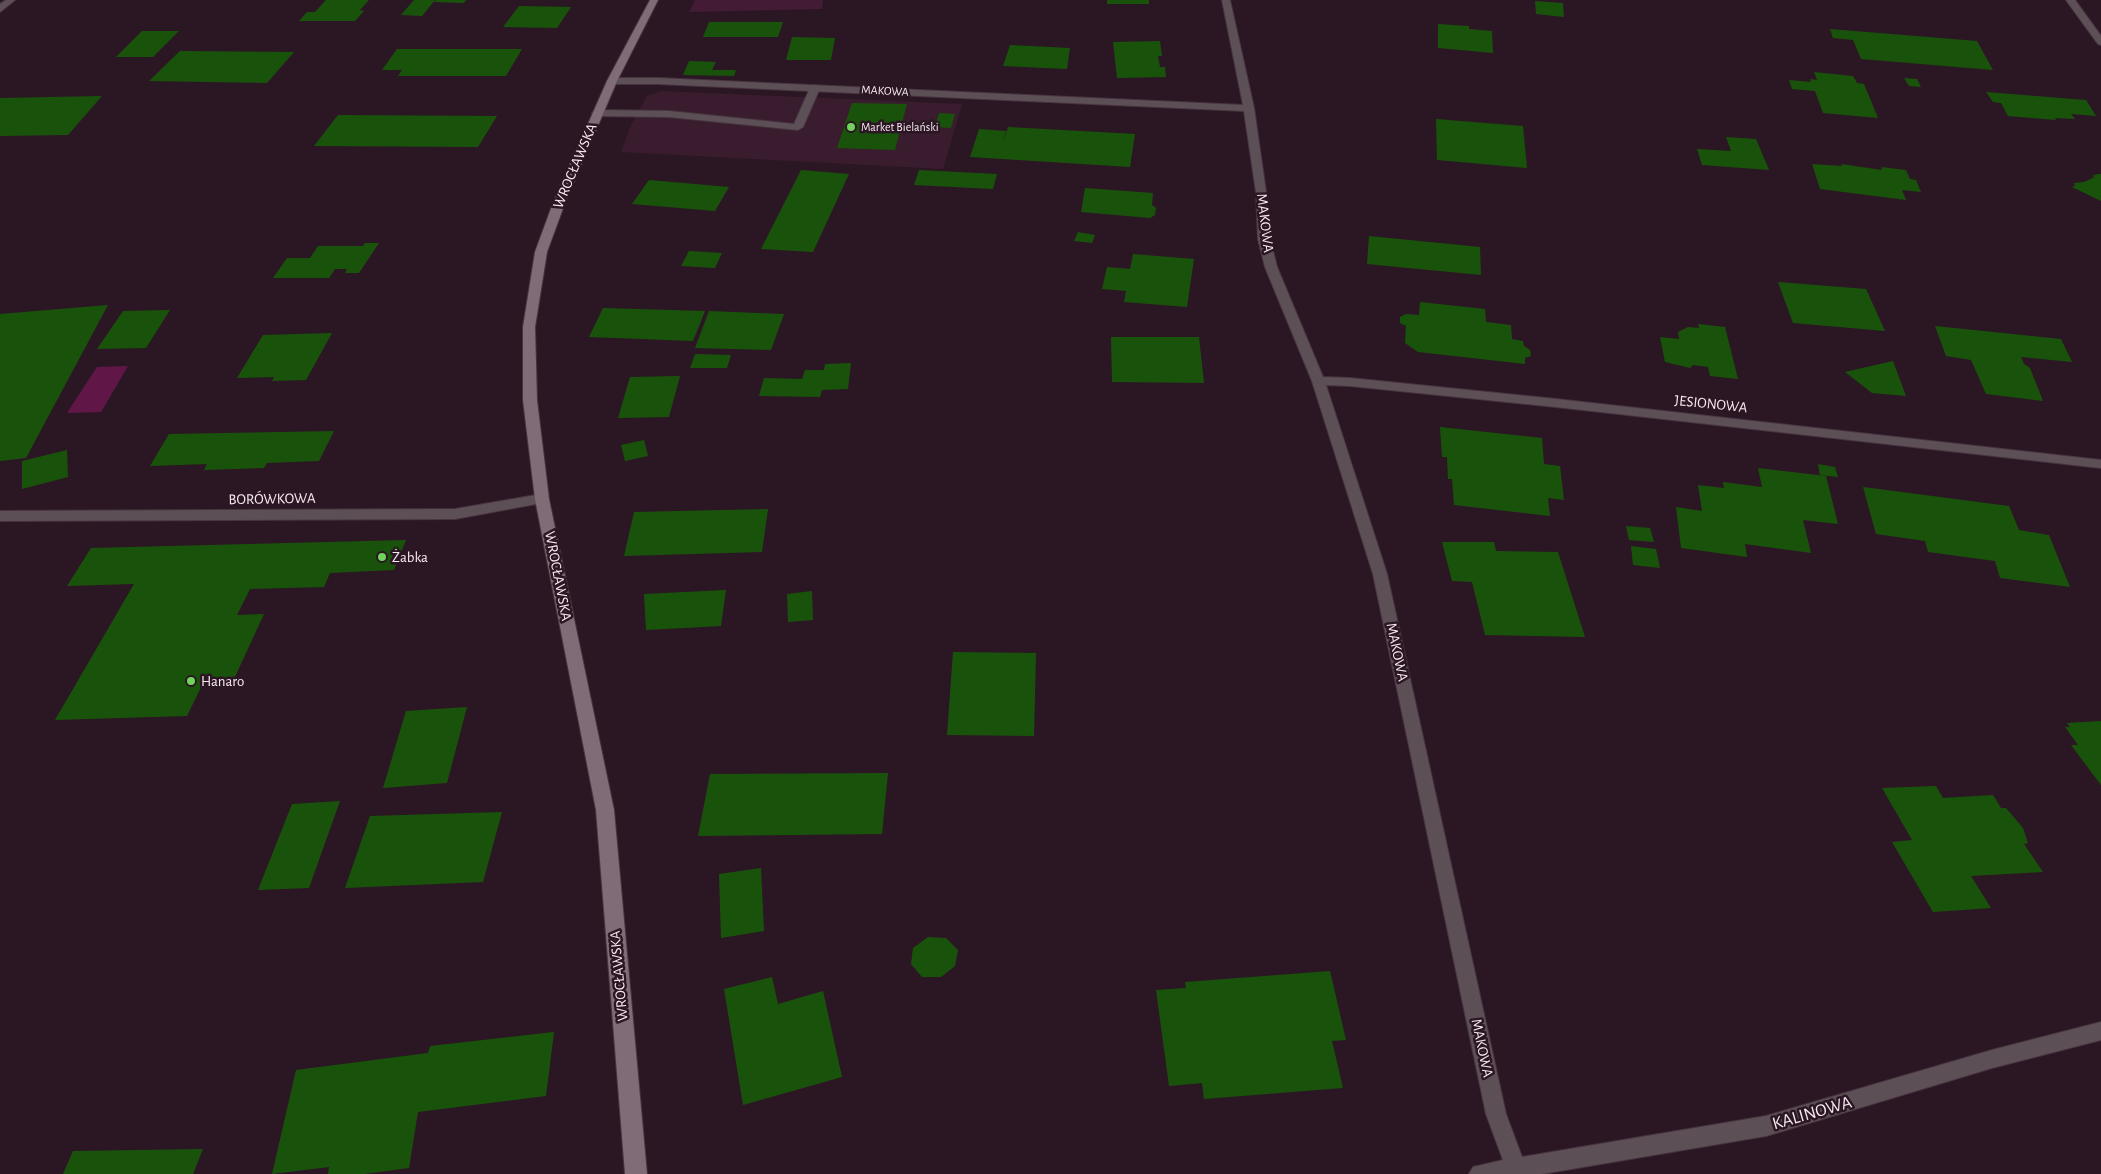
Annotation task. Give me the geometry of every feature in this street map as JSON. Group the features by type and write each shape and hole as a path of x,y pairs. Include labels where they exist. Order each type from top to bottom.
{"main road":[{"name":"WROCŁAWSKA","path":"636,1174 605,810 542,499 530,400 529,327 541,252 559,203 597,112 654,0"}],"street":[{"path":"0,9 12,0"},
{"name":"MAKOWA","path":"1226,0 1249,108 1261,192 1264,239 1271,267 1318,381 1380,574 1496,1114 1516,1168"},
{"path":"2070,0 2101,42"},
{"name":"MAKOWA","path":"612,80 1249,108"},
{"path":"597,112 669,114 798,127 815,88"},
{"name":"JESIONOWA","path":"1318,381 1350,382 1556,403 2101,464"},
{"name":"BORÓWKOWA","path":"0,516 455,514 542,499"},
{"name":"KALINOWA","path":"1516,1168 1766,1126 1992,1059 2101,1032"},
{"path":"1480,1174 1516,1168"}],"shaded area":[{"path":"695,0 823,0 822,9 689,12"},
{"path":"661,91 962,104 943,169 621,152 631,125 647,96"},
{"path":"128,366 101,412 67,413 97,367"}],"building":[{"path":"326,0 369,0 360,10 364,11 355,21 299,21 307,12 315,12"},
{"path":"414,0 435,0 422,16 401,15"},
{"path":"436,0 466,0 464,3 434,2"},
{"path":"1107,0 1149,0 1149,4 1107,4"},
{"path":"1535,1 1563,3 1564,17 1536,14"},
{"path":"519,6 571,7 557,28 503,27"},
{"path":"709,22 783,22 778,37 703,37"},
{"path":"1438,24 1469,26 1469,29 1492,31 1493,53 1438,48"},
{"path":"1830,29 1977,41 1993,70 1861,59 1853,40 1833,38"},
{"path":"142,31 179,31 153,57 116,57"},
{"path":"792,37 835,38 831,60 786,60"},
{"path":"1160,41 1162,56 1158,56 1160,67 1165,67 1166,77 1117,78 1113,42"},
{"path":"1010,45 1070,48 1067,69 1003,66"},
{"path":"397,49 522,49 506,76 398,76 402,70 382,70"},
{"path":"180,51 294,52 267,83 149,81"},
{"path":"689,61 716,62 712,70 736,70 734,76 683,75"},
{"path":"1814,72 1853,76 1857,83 1864,84 1878,118 1823,113 1815,91 1792,89 1789,80 1811,82 1810,79 1817,80"},
{"path":"1904,78 1917,79 1921,87 1909,86"},
{"path":"1986,92 2086,100 2096,116 2071,114 2075,119 2055,118 2056,120 2008,116 2001,103 1993,102"},
{"path":"102,96 68,135 0,136 0,98"},
{"path":"852,103 907,104 895,150 837,148"},
{"path":"939,113 955,114 951,128 935,127"},
{"path":"338,115 497,116 478,147 314,146"},
{"path":"1436,119 1523,126 1527,168 1437,160"},
{"path":"1008,127 1135,134 1130,167 970,157 979,129 1006,131 1002,145"},
{"path":"1726,137 1756,139 1769,170 1702,165 1697,149 1731,151"},
{"path":"1812,164 1842,166 1841,164 1882,170 1881,167 1906,170 1910,179 1916,180 1921,192 1902,190 1906,200 1820,189"},
{"path":"801,170 849,174 813,252 761,249"},
{"path":"919,170 997,174 993,189 914,185"},
{"path":"2101,174 2101,201 2072,187 2075,186 2074,183 2084,182"},
{"path":"649,180 729,187 715,211 632,204"},
{"path":"1085,188 1153,193 1152,205 1156,208 1155,215 1150,218 1081,212"},
{"path":"1078,232 1095,235 1092,243 1074,241"},
{"path":"1369,236 1480,247 1481,275 1367,264"},
{"path":"365,243 379,243 359,273 345,273 347,269 335,269 329,278 273,278 287,258 310,258 318,246 363,246"},
{"path":"689,251 722,253 715,268 681,266"},
{"path":"1133,254 1194,259 1187,307 1124,302 1126,291 1102,289 1107,267 1130,269"},
{"path":"1778,282 1866,289 1885,331 1793,323"},
{"path":"1420,302 1485,309 1486,322 1511,325 1512,339 1523,341 1524,346 1530,350 1531,356 1525,358 1525,364 1418,352 1405,343 1406,326 1400,323 1400,317 1406,314 1419,315"},
{"path":"108,305 26,458 0,461 0,314"},
{"path":"603,308 705,311 693,341 589,337"},
{"path":"170,310 146,348 97,349 123,311"},
{"path":"709,311 784,314 771,350 695,348"},
{"path":"1698,324 1725,327 1738,379 1710,376 1708,367 1693,365 1690,368 1665,362 1660,337 1679,339 1678,332 1688,327 1699,328"},
{"path":"1935,326 2061,339 2072,362 2021,357 2024,364 2030,368 2043,401 1986,394 1971,360 1946,356"},
{"path":"332,333 306,380 272,381 274,377 237,378 263,335"},
{"path":"1111,337 1199,337 1204,383 1112,382"},
{"path":"695,354 731,355 727,368 690,368"},
{"path":"1893,361 1906,396 1872,393 1845,372"},
{"path":"851,363 848,389 822,390 820,397 759,396 764,378 802,379 805,370 824,370 825,364"},
{"path":"680,376 669,417 618,418 630,377"},
{"path":"1440,427 1542,438 1544,464 1560,466 1564,500 1548,498 1550,516 1454,505 1452,479 1448,479 1447,457 1442,457"},
{"path":"334,431 319,461 267,463 264,468 204,470 207,464 150,466 169,434"},
{"path":"644,440 648,456 625,461 621,445"},
{"path":"67,450 68,477 22,489 22,461"},
{"path":"1818,464 1835,467 1838,477 1820,475"},
{"path":"1758,468 1826,476 1838,524 1803,520 1811,553 1745,544 1747,557 1681,548 1676,507 1702,511 1698,485 1724,488 1723,482 1762,487"},
{"path":"1863,487 2009,506 2019,530 2049,535 2070,587 2000,578 1995,561 1928,552 1925,541 1876,534"},
{"path":"768,509 762,552 624,556 634,512"},
{"path":"1626,526 1650,528 1654,542 1629,540"},
{"path":"406,540 394,570 330,573 324,587 250,589 237,615 264,614 234,679 205,679 187,716 55,720 134,584 67,586 91,548"},
{"path":"1442,542 1494,542 1496,551 1558,552 1585,637 1485,635 1472,582 1452,581"},
{"path":"1631,546 1656,549 1660,568 1633,565"},
{"path":"726,590 721,626 646,630 644,594"},
{"path":"812,591 813,620 788,622 787,594"},
{"path":"953,652 1036,653 1034,736 947,735"},
{"path":"467,707 447,783 383,788 406,711"},
{"path":"2101,721 2101,785 2071,745 2078,745 2065,727 2070,727 2067,723"},
{"path":"888,773 882,834 698,836 710,774"},
{"path":"1936,786 1943,798 1993,795 2001,808 2006,808 2023,828 2028,843 2024,844 2043,872 1971,876 1991,908 1933,912 1892,842 1912,840 1882,788"},
{"path":"340,801 309,888 258,890 292,804"},
{"path":"502,812 483,882 345,888 370,816"},
{"path":"761,868 764,931 721,938 719,874"},
{"path":"928,937 946,938 958,950 955,966 941,977 922,977 911,964 913,948"},
{"path":"1330,971 1346,1040 1332,1041 1343,1088 1204,1099 1202,1083 1169,1086 1156,990 1186,988 1185,982"},
{"path":"772,977 778,1004 823,991 842,1077 743,1105 724,989"},
{"path":"554,1032 546,1096 418,1112 409,1168 364,1174 328,1174 329,1167 272,1174 296,1070 428,1053 430,1046"},
{"path":"203,1149 193,1174 63,1174 73,1151"}],"place":[{"name":"Market Bielański","path":"851,127"},
{"name":"Żabka","path":"382,557"},
{"name":"Hanaro","path":"191,681"}]}
